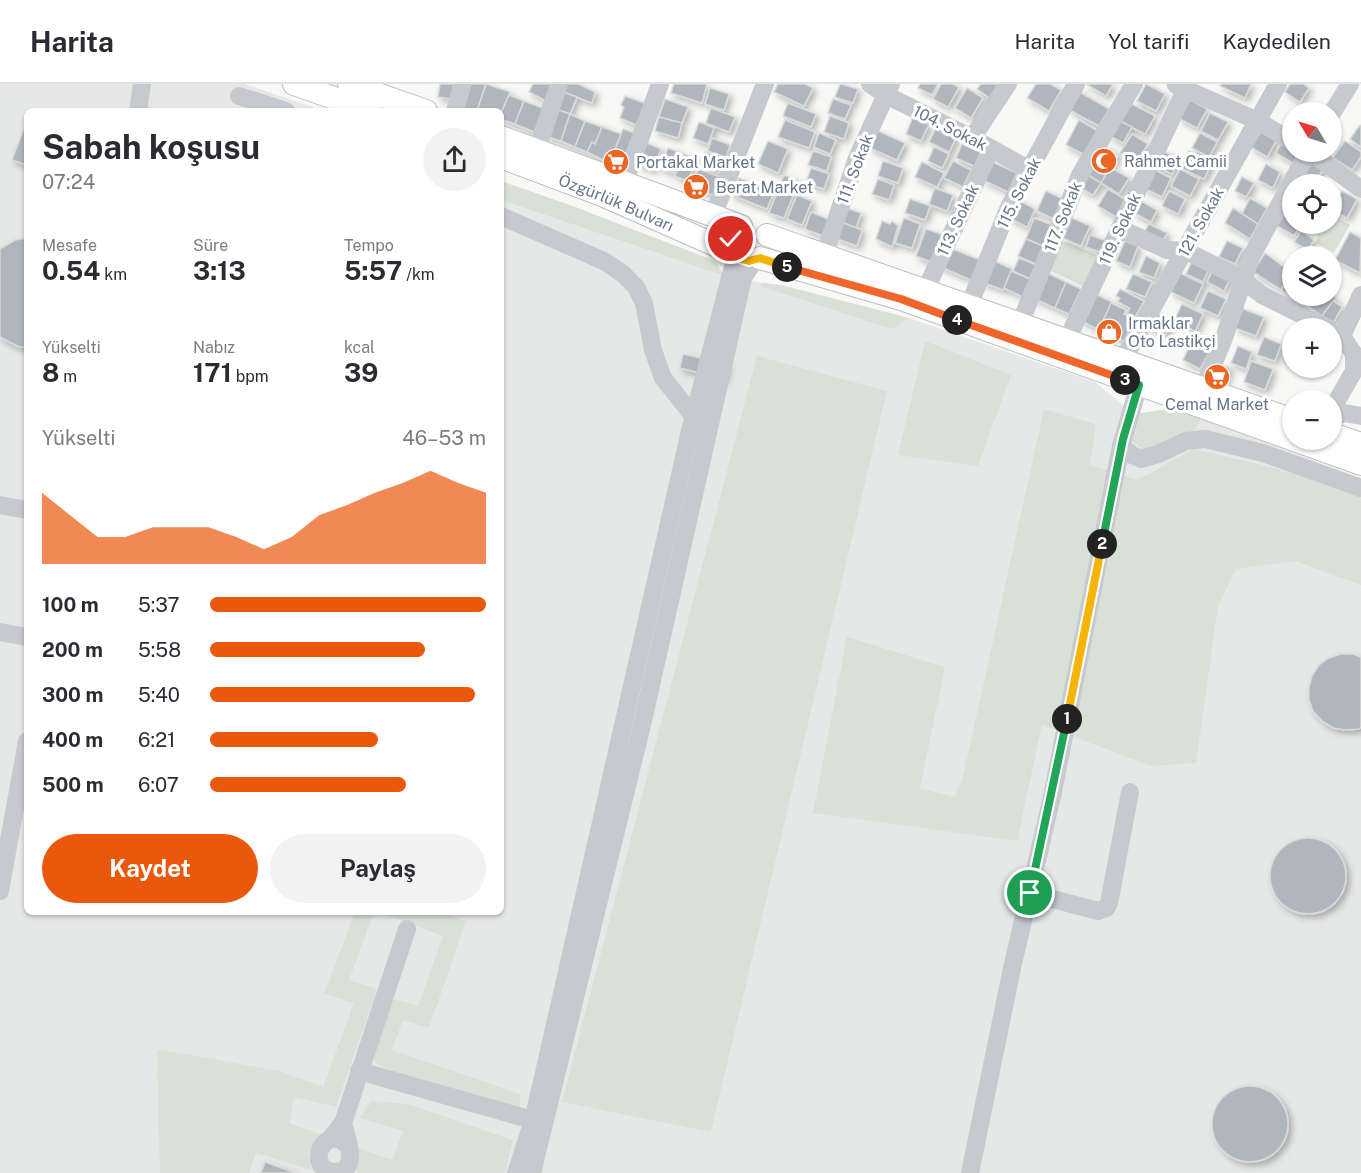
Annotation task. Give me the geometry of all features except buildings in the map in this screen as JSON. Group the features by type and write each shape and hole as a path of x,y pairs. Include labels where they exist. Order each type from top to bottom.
{"main road":[{"path":"294,84 372,96 415,108"},
{"path":"349,84 372,96"},
{"name":"Özgürlük Bulvarı","path":"504,138 741,226"},
{"name":"Özgürlük Bulvarı","path":"504,159 602,195 745,256 901,299 1282,436"},
{"path":"767,235 767,250 745,256 731,239 741,226 753,224 767,235 824,256 1282,416"},
{"path":"1342,437 1361,444"},
{"name":"Özgürlük Bulvarı","path":"1322,450 1361,464"}],"street":[{"path":"138,108 142,84"},
{"path":"455,108 462,84"},
{"path":"537,150 559,84"},
{"path":"624,183 660,84"},
{"path":"712,216 765,84"},
{"name":"104. Sokak","path":"870,84 889,90 1030,170"},
{"path":"972,138 1008,84"},
{"name":"115. Sokak","path":"969,306 1010,207 1076,84"},
{"name":"117. Sokak","path":"1020,324 1080,175 1134,84"},
{"name":"121. Sokak","path":"1123,360 1278,84"},
{"path":"1339,102 1350,84"},
{"path":"1182,86 1282,136"},
{"name":"119. Sokak","path":"1066,340 1121,229 1182,86"},
{"name":"111. Sokak","path":"824,256 856,158 889,90"},
{"path":"239,96 277,108"},
{"name":"113. Sokak","path":"925,291 991,149"},
{"path":"1203,389 1224,338 1251,257 1303,162"},
{"path":"1323,162 1361,189"},
{"path":"504,217 606,262 636,287 644,303 653,350 663,378 694,417"},
{"path":"1121,229 1167,250 1186,250 1242,279 1262,295 1307,318"},
{"path":"532,1173 539,1122 694,417 745,256"},
{"path":"516,1173 539,1122 638,740 742,278 745,256"},
{"path":"1342,321 1361,295"},
{"path":"1342,341 1354,354 1354,371 1342,392"},
{"path":"970,1173 1053,792 1121,446 1139,385"},
{"path":"1342,414 1361,416"},
{"path":"1121,446 1132,455 1142,459 1186,441 1205,439 1263,453 1361,488"},
{"path":"0,505 24,509"},
{"path":"0,632 24,636"},
{"path":"0,891 24,758"},
{"path":"1030,893 1098,911 1106,908 1109,903 1130,792"},
{"path":"343,1123 351,1157 347,1167 337,1172 326,1170 319,1162 319,1151 343,1123 407,929"},
{"path":"359,1071 539,1122"},
{"path":"330,1139 341,1140 349,1146"}],"shaded area":[{"path":"0,84 245,84 315,108 24,108 24,915 504,915 504,201 727,277 785,286 909,318 1095,382 1124,406 1142,413 1174,408 1361,478 1361,1173 0,1173"},
{"path":"504,182 710,259 717,264 724,276 504,201"},
{"path":"1342,220 1350,225 1338,246 1321,246 1316,243 1318,236 1315,234 1342,234"},
{"path":"1058,239 1099,256 1083,286 1047,269"},
{"path":"763,283 785,286 909,318 892,329 760,286"},
{"path":"925,341 1011,375 978,466 898,455"},
{"path":"757,356 887,391 711,1132 562,1102"},
{"path":"1174,408 1201,418 1195,430 1143,450 1131,440 1137,411 1142,413"},
{"path":"1044,409 1096,424 1090,465 1138,480 1193,449 1275,468 1361,495 1361,585 1295,561 1236,569 1218,606 1196,763 1151,766 1042,725 1017,841 813,813 847,637 945,667 920,788 955,797 963,777"},
{"path":"354,915 373,915 349,980 377,989 336,1107 294,1097 289,1123 326,1136 308,1152 311,1170 256,1153 249,1173 160,1173 157,1049 280,1071 323,1087 354,1003 324,994"},
{"path":"387,915 449,915 466,921 429,1028 403,1020 392,1050 520,1094 520,1109 386,1070 376,1063 371,1055 391,998 418,1006 443,936"},
{"path":"372,1101 408,1104 513,1140 505,1173 357,1173 350,1145 392,1160 403,1131 360,1118"}],"place":[{"name":"Rahmet Camii","path":"1104,161"},
{"name":"Portakal Market","path":"616,162"},
{"name":"Berat Market","path":"696,187"},
{"name":"Irmaklar Oto Lastikçi","path":"1109,332"},
{"name":"Cemal Market","path":"1217,377"}],"route":[{"path":"731,239 734,253 744,261 754,261 760,258 901,299 1139,385 1121,446 1053,792 1030,893"}]}
